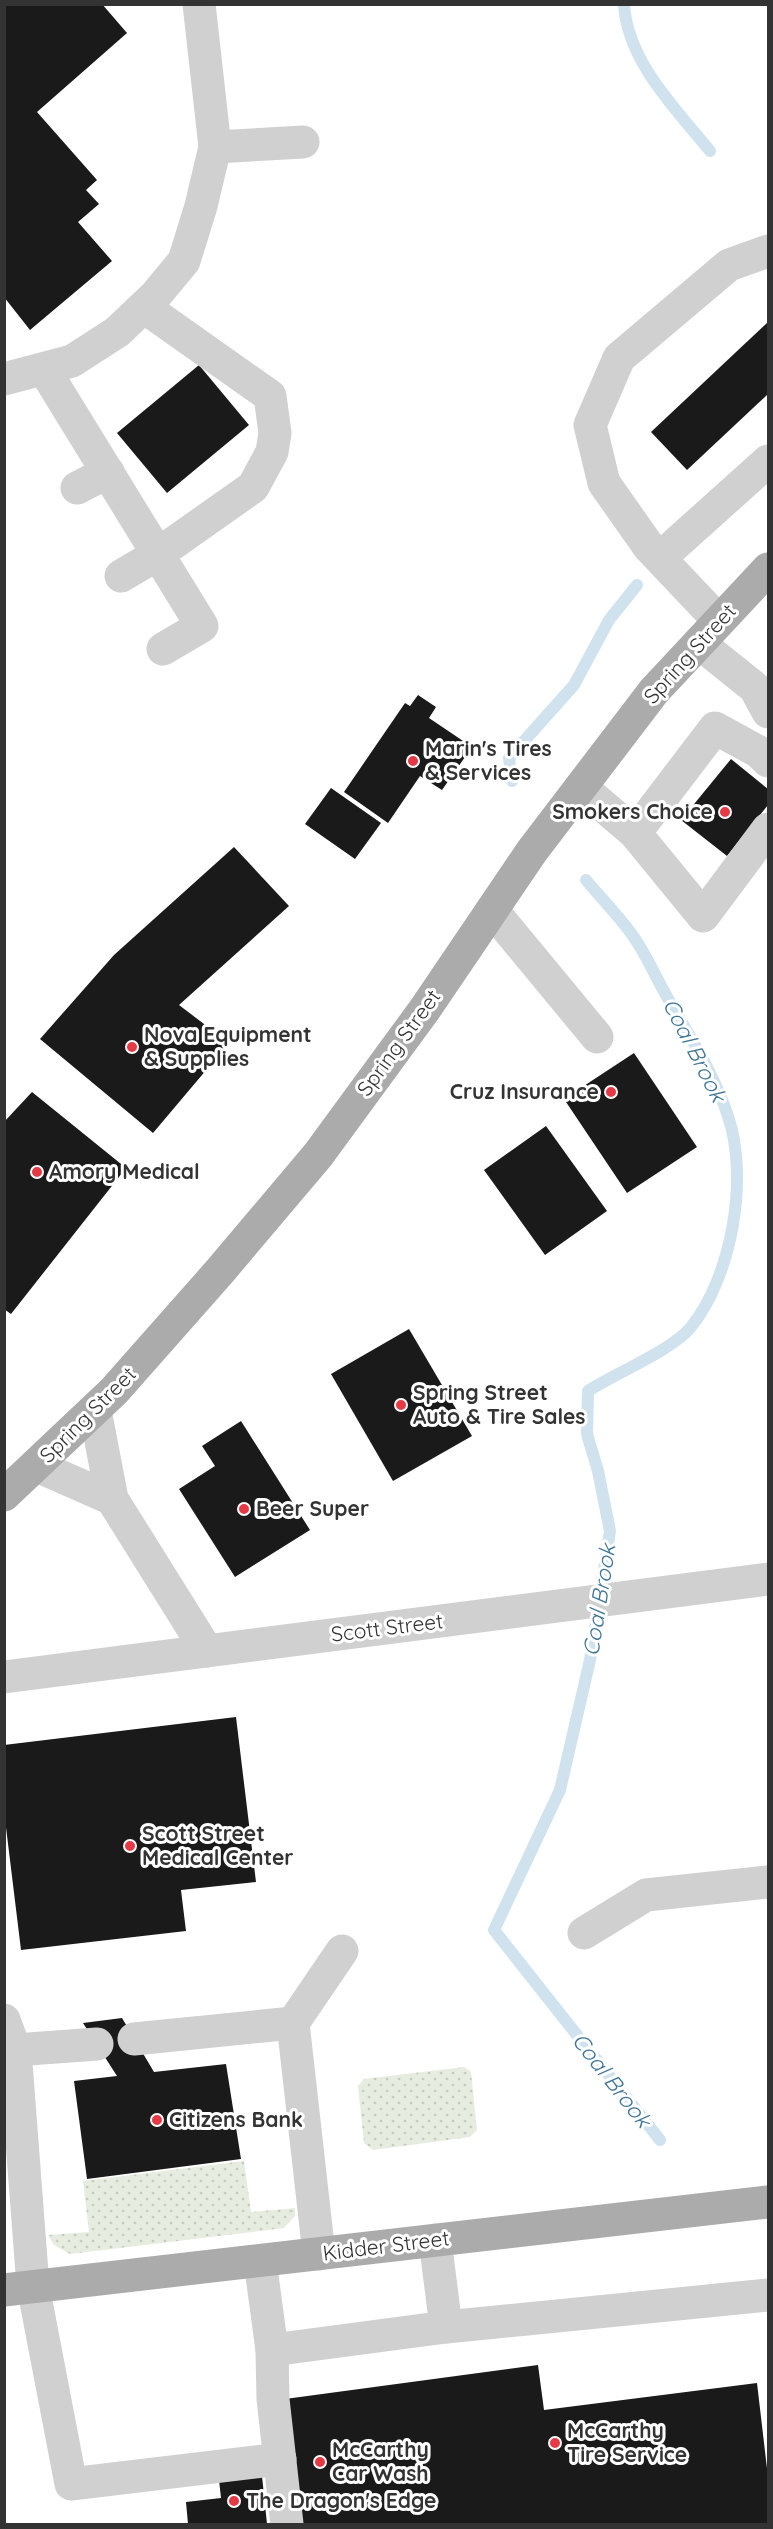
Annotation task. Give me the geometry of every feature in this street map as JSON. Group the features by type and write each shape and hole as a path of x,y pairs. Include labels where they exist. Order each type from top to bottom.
{"main road":[{"name":"Spring Street","path":"4,1495 95,1410 220,1271 318,1155 425,1009 532,850 654,691 768,568"},
{"name":"Kidder Street","path":"19,2288 768,2202"}],"street":[{"path":"4,380 72,361 117,332 144,307 183,261 201,206 215,147 199,4"},
{"path":"215,147 303,142"},
{"path":"764,695 709,632 660,558 649,547 604,483 590,424 619,358 729,265 768,250"},
{"path":"121,576 158,554 253,488 272,452 275,433 270,396 144,307"},
{"path":"44,369 202,626 163,649"},
{"path":"660,558 768,461"},
{"path":"77,488 108,472"},
{"path":"635,833 715,728 759,752 768,761"},
{"path":"581,787 635,833 703,916 768,829"},
{"path":"492,910 597,1037"},
{"path":"95,1410 112,1498 207,1651"},
{"path":"37,1466 112,1498"},
{"name":"Scott Street","path":"4,1677 768,1579"},
{"path":"584,1933 646,1895 768,1882"},
{"path":"319,2254 293,2023 342,1951"},
{"path":"134,2039 293,2023"},
{"path":"97,2044 10,2035 19,2288 71,2484 280,2459"},
{"path":"435,2240 446,2327"},
{"path":"260,2261 272,2350 273,2399 287,2524"},
{"path":"272,2350 446,2327 768,2295"}],"shaded area":[{"path":"464,2067 471,2072 477,2130 470,2137 373,2150 364,2143 358,2086 364,2079"},
{"path":"244,2161 251,2212 295,2208 295,2216 284,2228 70,2254 54,2245 48,2235 89,2232 83,2181"}],"building":[{"path":"4,4 102,4 127,33 37,112 97,180 86,190 99,204 78,222 112,261 30,330 4,297"},
{"path":"768,322 768,394 687,470 651,432"},
{"path":"199,365 249,425 167,493 117,433"},
{"name":"Marin's Tires & Services","path":"418,695 436,707 429,718 472,747 442,790 420,776 388,823 344,792 405,703 410,706"},
{"name":"Smokers Choice","path":"731,759 768,789 768,805 727,856 681,820"},
{"path":"331,788 381,823 355,859 305,824"},
{"path":"234,847 289,906 179,1005 229,1043 153,1133 40,1039 114,955"},
{"path":"634,1053 697,1147 627,1193 564,1099"},
{"path":"32,1092 126,1168 11,1314 4,1309 4,1122"},
{"path":"546,1126 607,1211 545,1255 484,1170"},
{"name":"Spring Street Auto & Tire Sales","path":"409,1329 472,1436 393,1481 331,1374"},
{"name":"Beer Super","path":"241,1421 310,1530 235,1577 179,1489 215,1466 202,1446"},
{"name":"Scott Street Medical Center","path":"236,1717 256,1882 181,1890 186,1931 21,1950 4,1811 4,1745"},
{"name":"Citizens Bank","path":"122,2018 154,2072 226,2064 241,2159 87,2179 74,2081 117,2076 83,2023"},
{"name":"McCarthy Tire Service","path":"538,2365 544,2410 757,2383 768,2477 768,2524 300,2524 285,2399"},
{"path":"262,2476 267,2524 188,2524 186,2502 221,2498 219,2480"}],"waterway":[{"name":"Coal Brook","path":"624,4 627,25 634,45 655,83 710,151"},
{"name":"Coal Brook","path":"512,781 509,758 574,685 609,620 637,585"},
{"name":"Coal Brook","path":"586,880 638,943 716,1084 728,1116 734,1141 737,1168 736,1197 733,1226 717,1281 705,1306 691,1327 671,1344 588,1391 587,1434 598,1471 610,1531 590,1660 560,1790 494,1930 660,2140"}],"place":[{"name":"Marin's Tires & Services","path":"413,761"},
{"name":"Smokers Choice","path":"725,812"},
{"name":"Nova Equipment & Supplies","path":"132,1047"},
{"name":"Cruz Insurance","path":"611,1092"},
{"name":"Amory Medical","path":"37,1172"},
{"name":"Spring Street Auto & Tire Sales","path":"401,1405"},
{"name":"Beer Super","path":"244,1509"},
{"name":"Scott Street Medical Center","path":"130,1846"},
{"name":"Citizens Bank","path":"157,2120"},
{"name":"McCarthy Tire Service","path":"555,2443"},
{"name":"McCarthy Car Wash","path":"320,2462"},
{"name":"The Dragon's Edge","path":"234,2501"}]}
